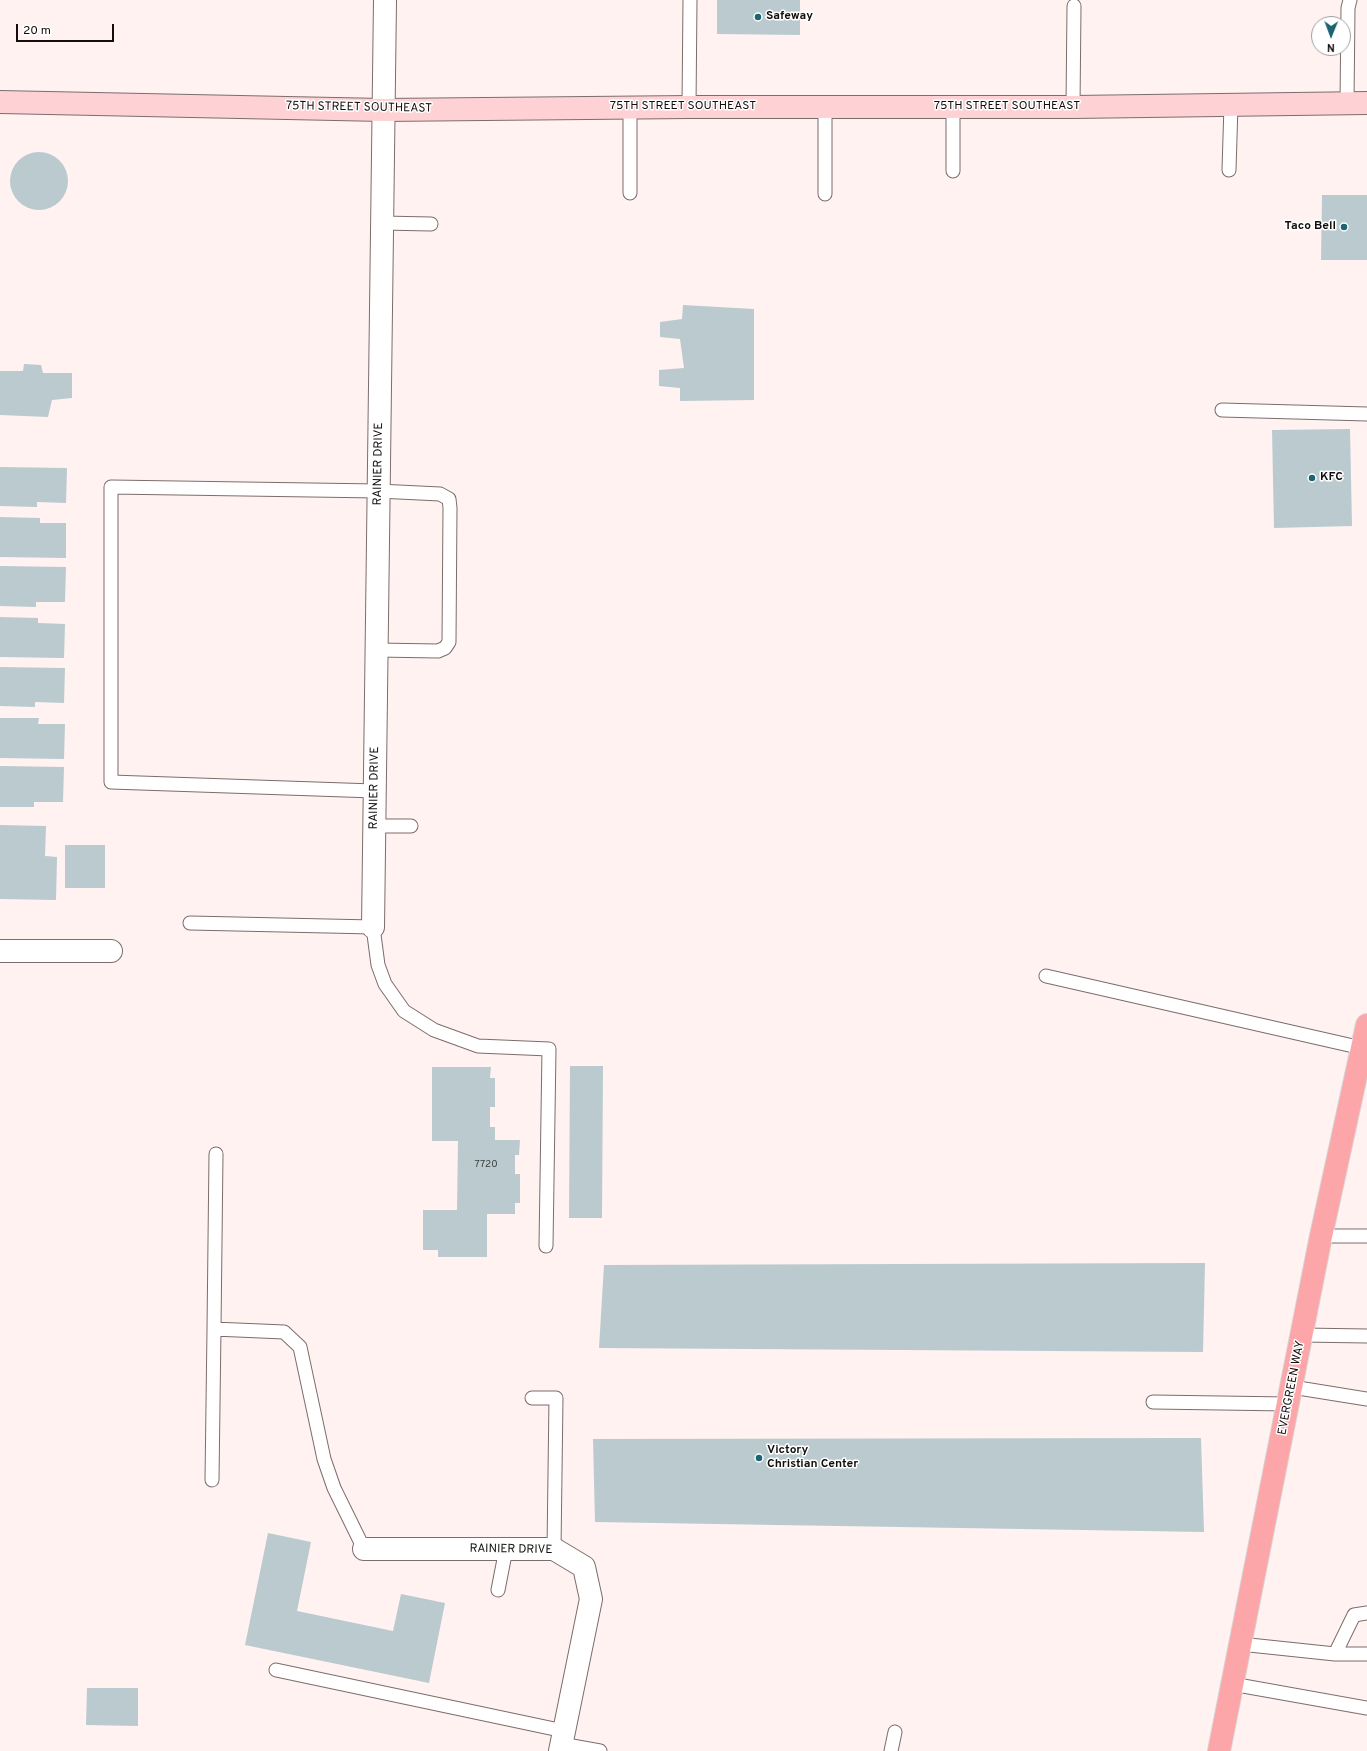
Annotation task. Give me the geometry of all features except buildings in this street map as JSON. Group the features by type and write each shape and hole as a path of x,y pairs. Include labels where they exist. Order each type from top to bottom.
{"main road":[{"name":"EVERGREEN WAY","path":"1219,1751 1321,1236 1361,1085 1362,1048 1367,1025"}],"street":[{"name":"RAINIER DRIVE","path":"373,927 385,0"},
{"name":"75TH STREET SOUTHEAST","path":"0,102 383,110 630,107 1073,107 1357,103"},
{"path":"0,951 111,951"},
{"name":"RAINIER DRIVE","path":"364,1549 554,1549 584,1567 591,1599 561,1742"}],"lane":[{"path":"689,107 690,0"},
{"path":"1350,0 1348,8 1357,103"},
{"path":"1073,107 1074,6"},
{"path":"1230,170 1231,105"},
{"path":"630,107 630,194"},
{"path":"825,107 825,194"},
{"path":"953,107 953,171"},
{"path":"382,224 431,224"},
{"path":"1222,410 1367,414"},
{"path":"374,791 111,782 111,487 378,491 440,494 449,498 449,642 445,648 438,651 376,650"},
{"path":"374,826 411,826"},
{"path":"190,923 373,927 378,965 384,984 404,1011 434,1030 478,1046 549,1049 546,1246"},
{"path":"1046,976 1362,1048"},
{"path":"212,1480 216,1154"},
{"path":"1321,1236 1367,1236"},
{"path":"214,1329 284,1332 300,1346 324,1459 334,1488 364,1549"},
{"path":"1302,1335 1367,1336"},
{"path":"1153,1402 1290,1396 1367,1399"},
{"path":"532,1398 556,1398 554,1549"},
{"path":"498,1590 506,1549"},
{"path":"1335,1654 1354,1615 1367,1613"},
{"path":"1240,1644 1335,1654 1367,1654"},
{"path":"276,1670 600,1751"},
{"path":"1232,1684 1367,1708"},
{"path":"891,1751 895,1732"}],"place":[{"name":"Safeway","path":"758,17"},
{"name":"Taco Bell","path":"1344,227"},
{"name":"KFC","path":"1312,478"},
{"name":"Victory Christian Center","path":"759,1458"}]}
